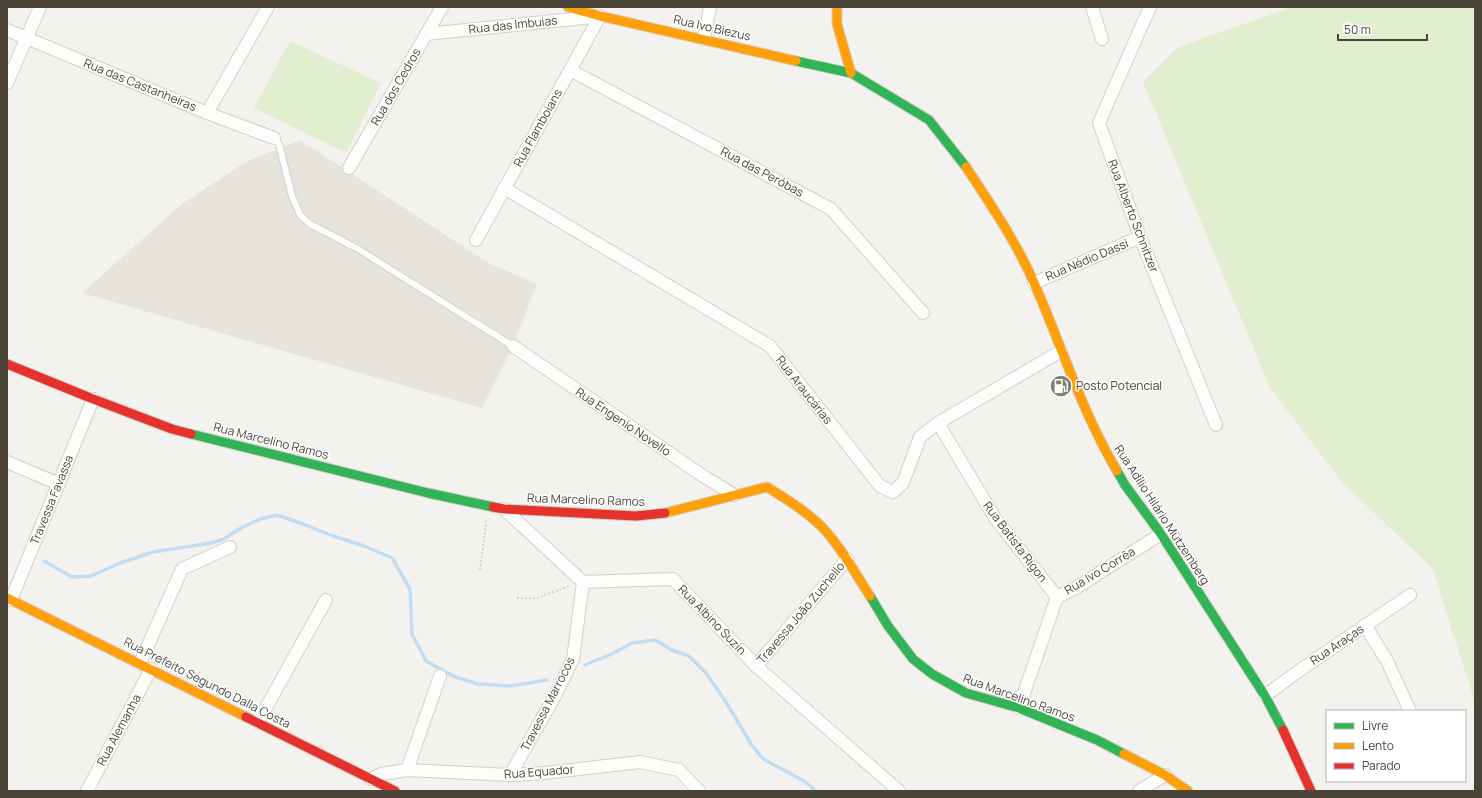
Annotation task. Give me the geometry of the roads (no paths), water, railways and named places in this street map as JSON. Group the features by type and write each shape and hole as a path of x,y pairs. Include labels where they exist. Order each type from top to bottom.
{"main road":[{"name":"Rua Ivo Biezus","path":"568,7 600,16 850,73"},
{"path":"837,7 837,24 850,73"},
{"name":"Rua Adílio Hilário Mützemberg","path":"850,73 929,120 961,160 1001,220 1034,283 1101,444 1125,485 1161,534 1265,696 1290,740 1311,791"},
{"name":"Rua Marcelino Ramos","path":"7,364 93,400 172,429 428,493 504,509 636,516 672,512 767,487 794,504 822,527 847,559 888,626 913,659 932,674 966,693 1019,708 1097,740 1165,775 1188,791"},
{"name":"Rua Prefeito Segundo Dalla Costa","path":"9,599 258,722 370,782 395,791"}],"street":[{"path":"7,83 40,7"},
{"path":"207,113 268,7"},
{"name":"Rua dos Cedros","path":"349,168 442,7"},
{"path":"704,39 710,7"},
{"path":"1092,7 1102,39"},
{"name":"Rua Alberto Schnitzer","path":"1150,7 1099,123 1140,237 1216,425"},
{"name":"Rua das Imbuias","path":"426,34 600,16"},
{"name":"Rua Flamboians","path":"476,240 600,16"},
{"name":"Rua das Castanheiras","path":"7,30 207,113 274,138"},
{"name":"Rua das Peróbas","path":"570,70 831,209 923,313"},
{"name":"Rua Araucárias","path":"504,188 770,346 880,486 893,492 903,483 920,437 938,423 1061,351"},
{"name":"Rua Nédio Dassi","path":"1034,283 1140,237"},
{"name":"Rua Engenio Novello","path":"513,346 703,476 734,495"},
{"name":"Travessa Favassa","path":"9,599 59,484 93,400"},
{"name":"Rua Batista Rigon","path":"938,423 995,518 1057,597"},
{"path":"7,462 59,484"},
{"path":"504,509 583,582"},
{"name":"Rua Ivo Corrêa","path":"1019,708 1057,597 1074,589 1161,534"},
{"name":"Rua Alemanha","path":"87,791 146,666 182,569 230,547"},
{"name":"Travessa João Zuchello","path":"756,666 847,559"},
{"name":"Rua Albino Suzin","path":"583,582 673,579 756,666 899,791"},
{"name":"Travessa Marrocos","path":"510,774 556,694 573,659 583,582"},
{"name":"Rua Araças","path":"1265,696 1410,596"},
{"path":"258,722 326,600"},
{"path":"1365,626 1387,661 1410,710"},
{"path":"407,770 440,676"},
{"name":"Rua Equador","path":"370,782 381,774 407,770 510,774 544,773 640,762 679,770 699,791"},
{"path":"1139,791 1165,775"}],"lane":[{"path":"274,138 279,144 292,196 300,215 305,220 400,274 513,346"}],"waterway":[{"path":"44,561 72,577 91,576 120,563 153,552 211,543 224,539 241,528 260,519 277,515 364,546 392,558 410,589 412,634 426,661 455,677 478,684 510,686 547,680"},
{"path":"585,665 614,653 632,643 655,640 672,650 689,656 706,673 726,702 751,744 763,759 804,781 816,791"}],"place":[{"name":"Posto Potencial","path":"1061,386"}]}
